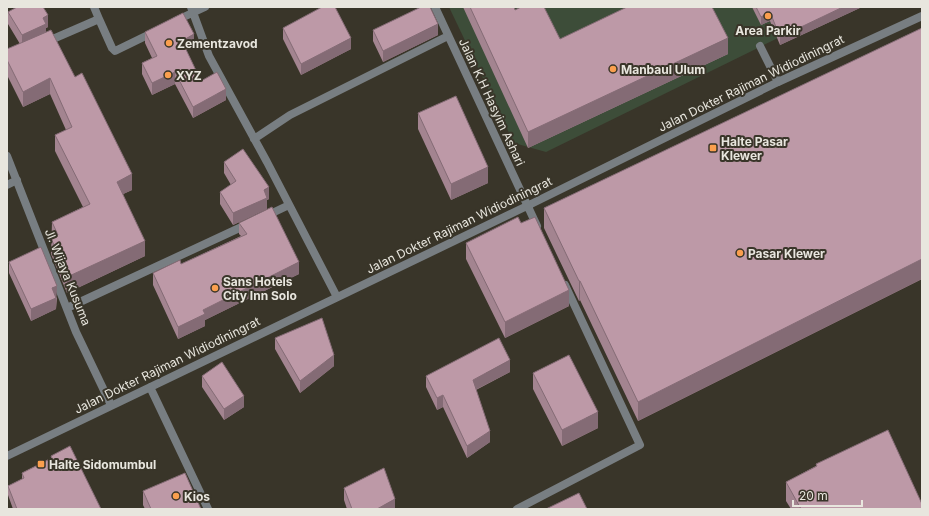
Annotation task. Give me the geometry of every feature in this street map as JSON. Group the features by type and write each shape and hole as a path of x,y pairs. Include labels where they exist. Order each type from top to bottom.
{"street":[{"path":"94,7 112,48 115,51 162,28 192,10 205,7"},
{"name":"Jalan K.H Hasyim Ashari","path":"435,7 541,234"},
{"path":"192,10 209,56 337,297"},
{"name":"Jalan Dokter Rajiman Widiodiningrat","path":"7,456 527,206 778,82 922,16"},
{"path":"35,46 99,18"},
{"path":"254,139 290,115 448,36"},
{"path":"760,46 778,82"},
{"name":"Jl. Wijaya Kusuma","path":"7,156 76,332 111,405"},
{"path":"7,185 17,180"},
{"path":"67,308 289,205"},
{"path":"517,509 640,445 560,276"},
{"path":"150,387 208,509"}],"green space":[{"path":"449,7 799,7 778,38 546,152 514,143"}],"building":[{"path":"17,7 43,7 48,15 43,18 46,24 22,35 8,12"},
{"path":"322,7 335,7 351,38 301,64 283,28"},
{"path":"421,7 430,7 438,24 383,51 373,30"},
{"name":"Manbaul Ulum","path":"470,7 514,7 515,10 521,7 544,7 560,39 627,7 712,7 728,38 528,132"},
{"path":"756,7 843,7 780,37 770,12 761,17"},
{"path":"183,13 194,34 182,41 201,81 217,72 226,89 193,107 175,72 152,83 142,63 157,56 145,32"},
{"name":"Pasar Klewer","path":"922,28 922,259 638,402 544,208"},
{"path":"51,30 75,77 82,73 132,174 117,182 145,241 67,277 51,238 58,235 52,222 90,204 55,135 72,127 50,78 23,92 7,60 7,49"},
{"path":"456,96 488,167 451,184 418,113"},
{"path":"243,149 269,187 264,190 267,198 233,213 220,192 236,181 224,162"},
{"path":"272,207 299,262 203,310 205,314 178,327 153,273 180,260 181,264 247,234 239,223"},
{"path":"518,217 521,223 535,217 569,290 505,322 466,243"},
{"path":"41,247 57,286 52,288 56,298 31,309 9,262"},
{"path":"322,318 334,355 300,381 275,338"},
{"path":"499,338 510,360 473,380 490,431 467,446 443,395 437,398 426,376"},
{"path":"569,355 598,412 562,430 533,373"},
{"path":"222,362 244,396 224,409 202,376"},
{"path":"888,430 922,504 922,509 801,509 786,482 817,466 816,464"},
{"path":"70,446 101,509 17,509 8,486 24,478 22,473 52,458 51,456"},
{"path":"384,468 395,499 377,509 352,509 344,488"},
{"path":"185,473 201,509 151,509 143,491"},
{"path":"579,493 587,509 546,509"}],"place":[{"name":"Area Parkir","path":"768,16"},
{"name":"Zementzavod","path":"169,43"},
{"name":"Manbaul Ulum","path":"613,69"},
{"name":"XYZ","path":"168,75"},
{"name":"Halte Pasar Klewer","path":"713,148"},
{"name":"Pasar Klewer","path":"740,253"},
{"name":"Sans Hotels City Inn Solo","path":"215,288"},
{"name":"Halte Sidomumbul","path":"41,464"},
{"name":"Kios","path":"176,496"}]}
